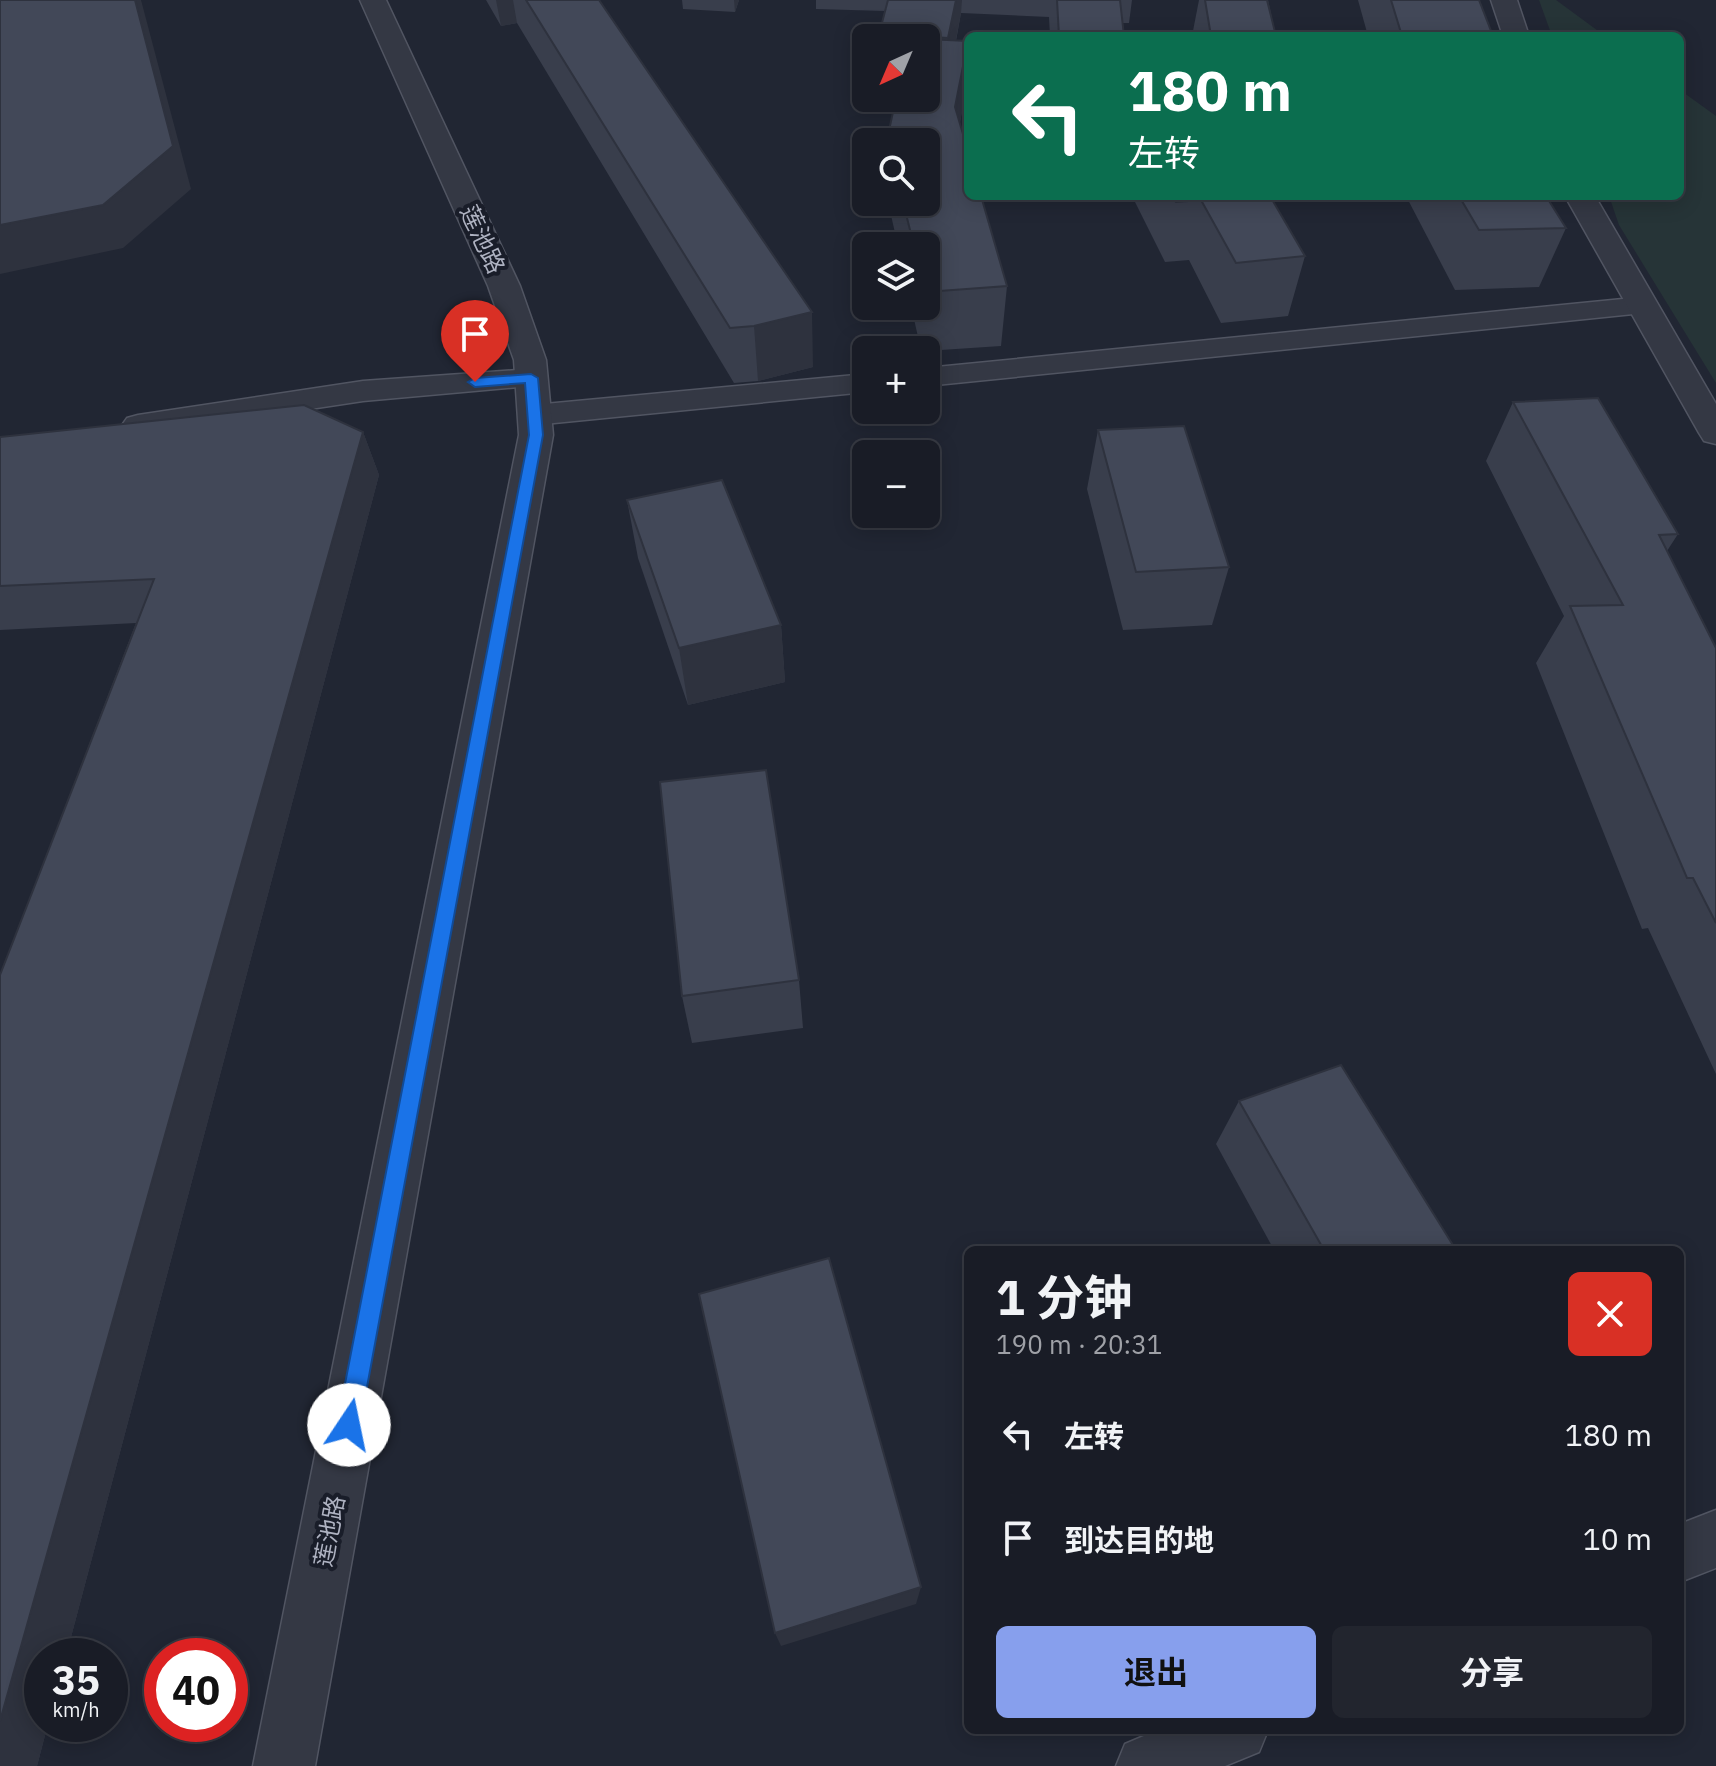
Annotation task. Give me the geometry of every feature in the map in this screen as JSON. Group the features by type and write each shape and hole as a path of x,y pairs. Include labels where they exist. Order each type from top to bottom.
{"street":[{"name":"莲池路","path":"284,1766 536,435 530,360 504,286 373,0"},
{"path":"1504,0 1515,32"},
{"path":"1582,200 1716,433"},
{"path":"940,376 1643,306"},
{"path":"111,429 363,391 533,396 852,384"},
{"path":"1684,1551 1716,1539"},
{"path":"1147,1766 1227,1734"}],"shaded area":[{"path":"1539,0 1556,0 1600,32 1551,32"},
{"path":"1684,93 1716,116 1716,383 1619,225 1610,200 1684,200"}],"building":[{"path":"0,0 135,0 173,146 103,205 0,225"},
{"path":"526,0 599,0 812,312 754,326 730,328"},
{"path":"888,0 956,0 948,38 940,38 940,24 882,24"},
{"path":"1057,0 1120,0 1124,32 1059,32"},
{"path":"1205,0 1267,0 1275,32 1210,32"},
{"path":"1391,0 1479,0 1491,32 1401,32"},
{"path":"940,40 964,41 964,61 955,107 964,137 964,200 982,200 1007,286 940,291 940,232 910,232 906,216 940,216 940,128 890,128 893,112 940,112"},
{"path":"1201,200 1272,200 1305,256 1236,263"},
{"path":"1461,200 1548,200 1566,228 1479,230"},
{"path":"1598,398 1678,534 1659,535 1716,648 1716,923 1693,878 1687,878 1570,606 1623,605 1513,402"},
{"path":"304,405 363,432 0,1721 0,975 154,579 0,586 0,437"},
{"path":"1184,426 1229,567 1136,572 1098,430"},
{"path":"722,480 781,625 679,648 627,500"},
{"path":"766,770 799,980 682,996 660,782"},
{"path":"1341,1065 1454,1246 1322,1246 1239,1101"},
{"path":"829,1258 921,1587 775,1633 699,1294"}],"route":[{"path":"349,1425 536,435 531,378 475,382"}]}
